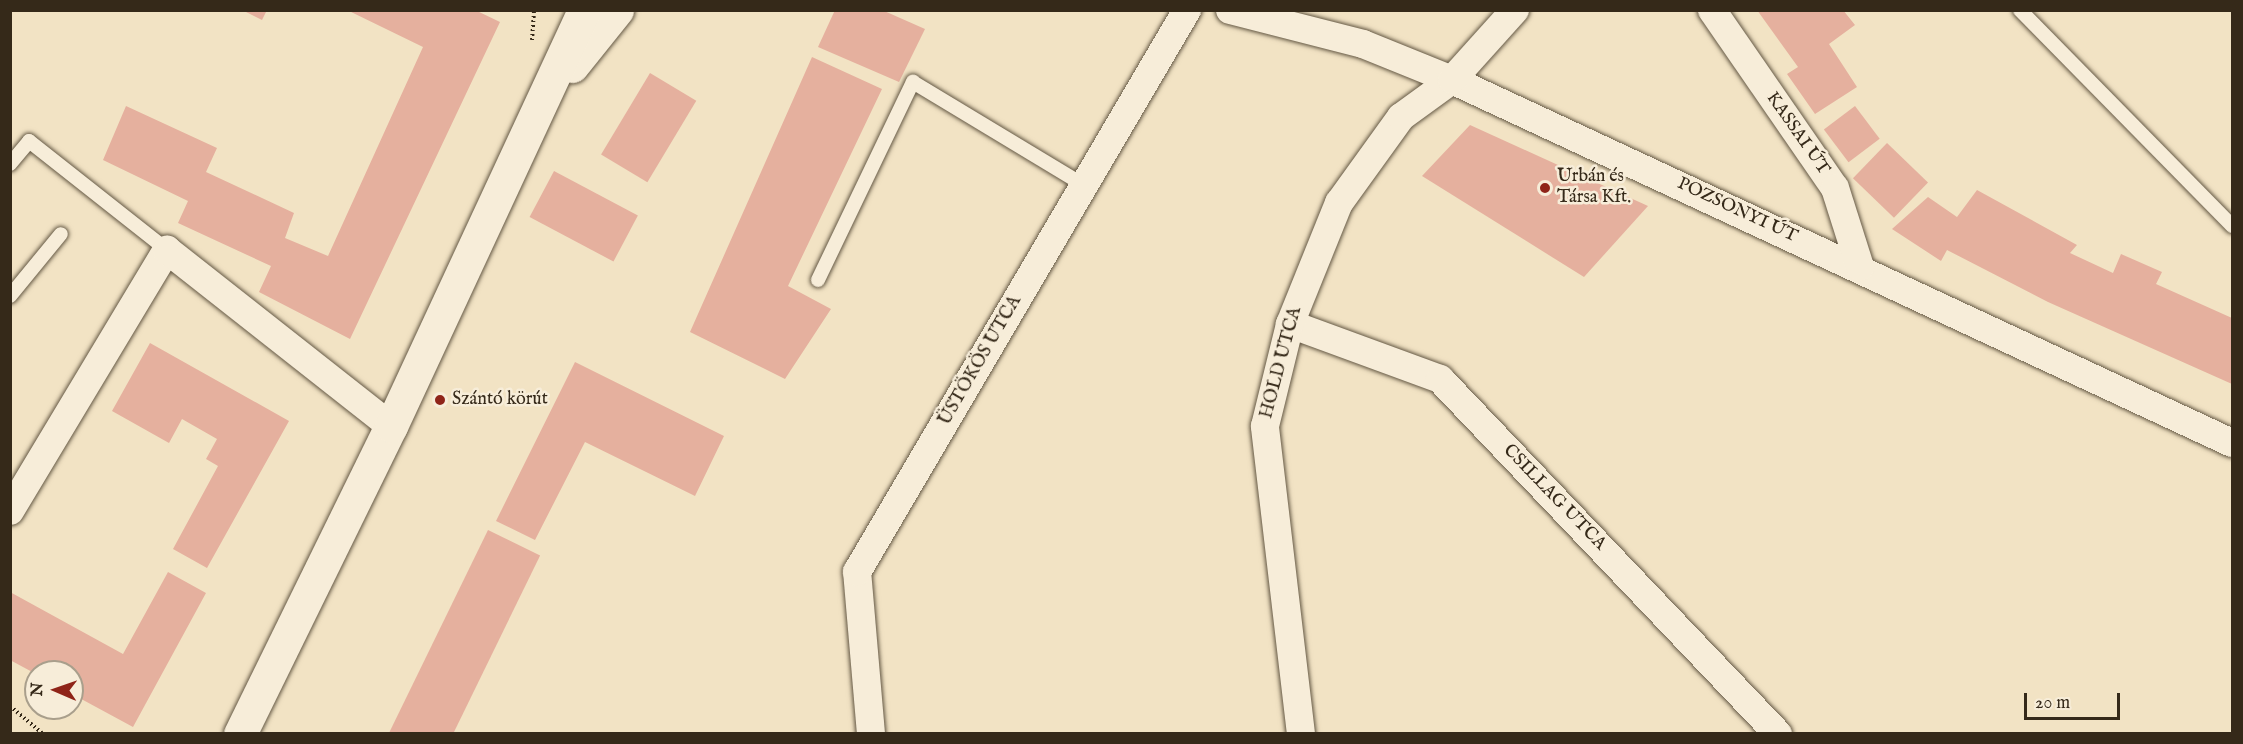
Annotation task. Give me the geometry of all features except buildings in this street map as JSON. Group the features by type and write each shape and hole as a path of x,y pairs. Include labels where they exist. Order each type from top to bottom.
{"street":[{"path":"240,734 391,426 547,98 584,10"},
{"path":"547,98 617,10"},
{"name":"ÜSTÖKÖS UTCA","path":"871,734 857,572 1187,10"},
{"name":"POZSONYI ÚT","path":"1230,10 1363,44 1452,80 1860,267 2232,443"},
{"name":"HOLD UTCA","path":"1301,734 1265,426 1290,324 1339,203 1401,117 1452,80 1515,10"},
{"name":"KASSAI ÚT","path":"1712,10 1835,188 1860,267"},
{"path":"10,511 167,250 391,426"},
{"name":"CSILLAG UTCA","path":"1290,324 1440,379 1778,734"}],"lane":[{"path":"2020,10 2232,226"},
{"path":"818,280 913,82 1084,185"},
{"path":"10,164 29,141 167,250"},
{"path":"10,296 61,234"}],"path":[{"path":"10,706 43,734"}],"place":[{"name":"Urbán és Társa Kft.","path":"1545,188"},
{"name":"Szántó körút","path":"440,400"}]}
